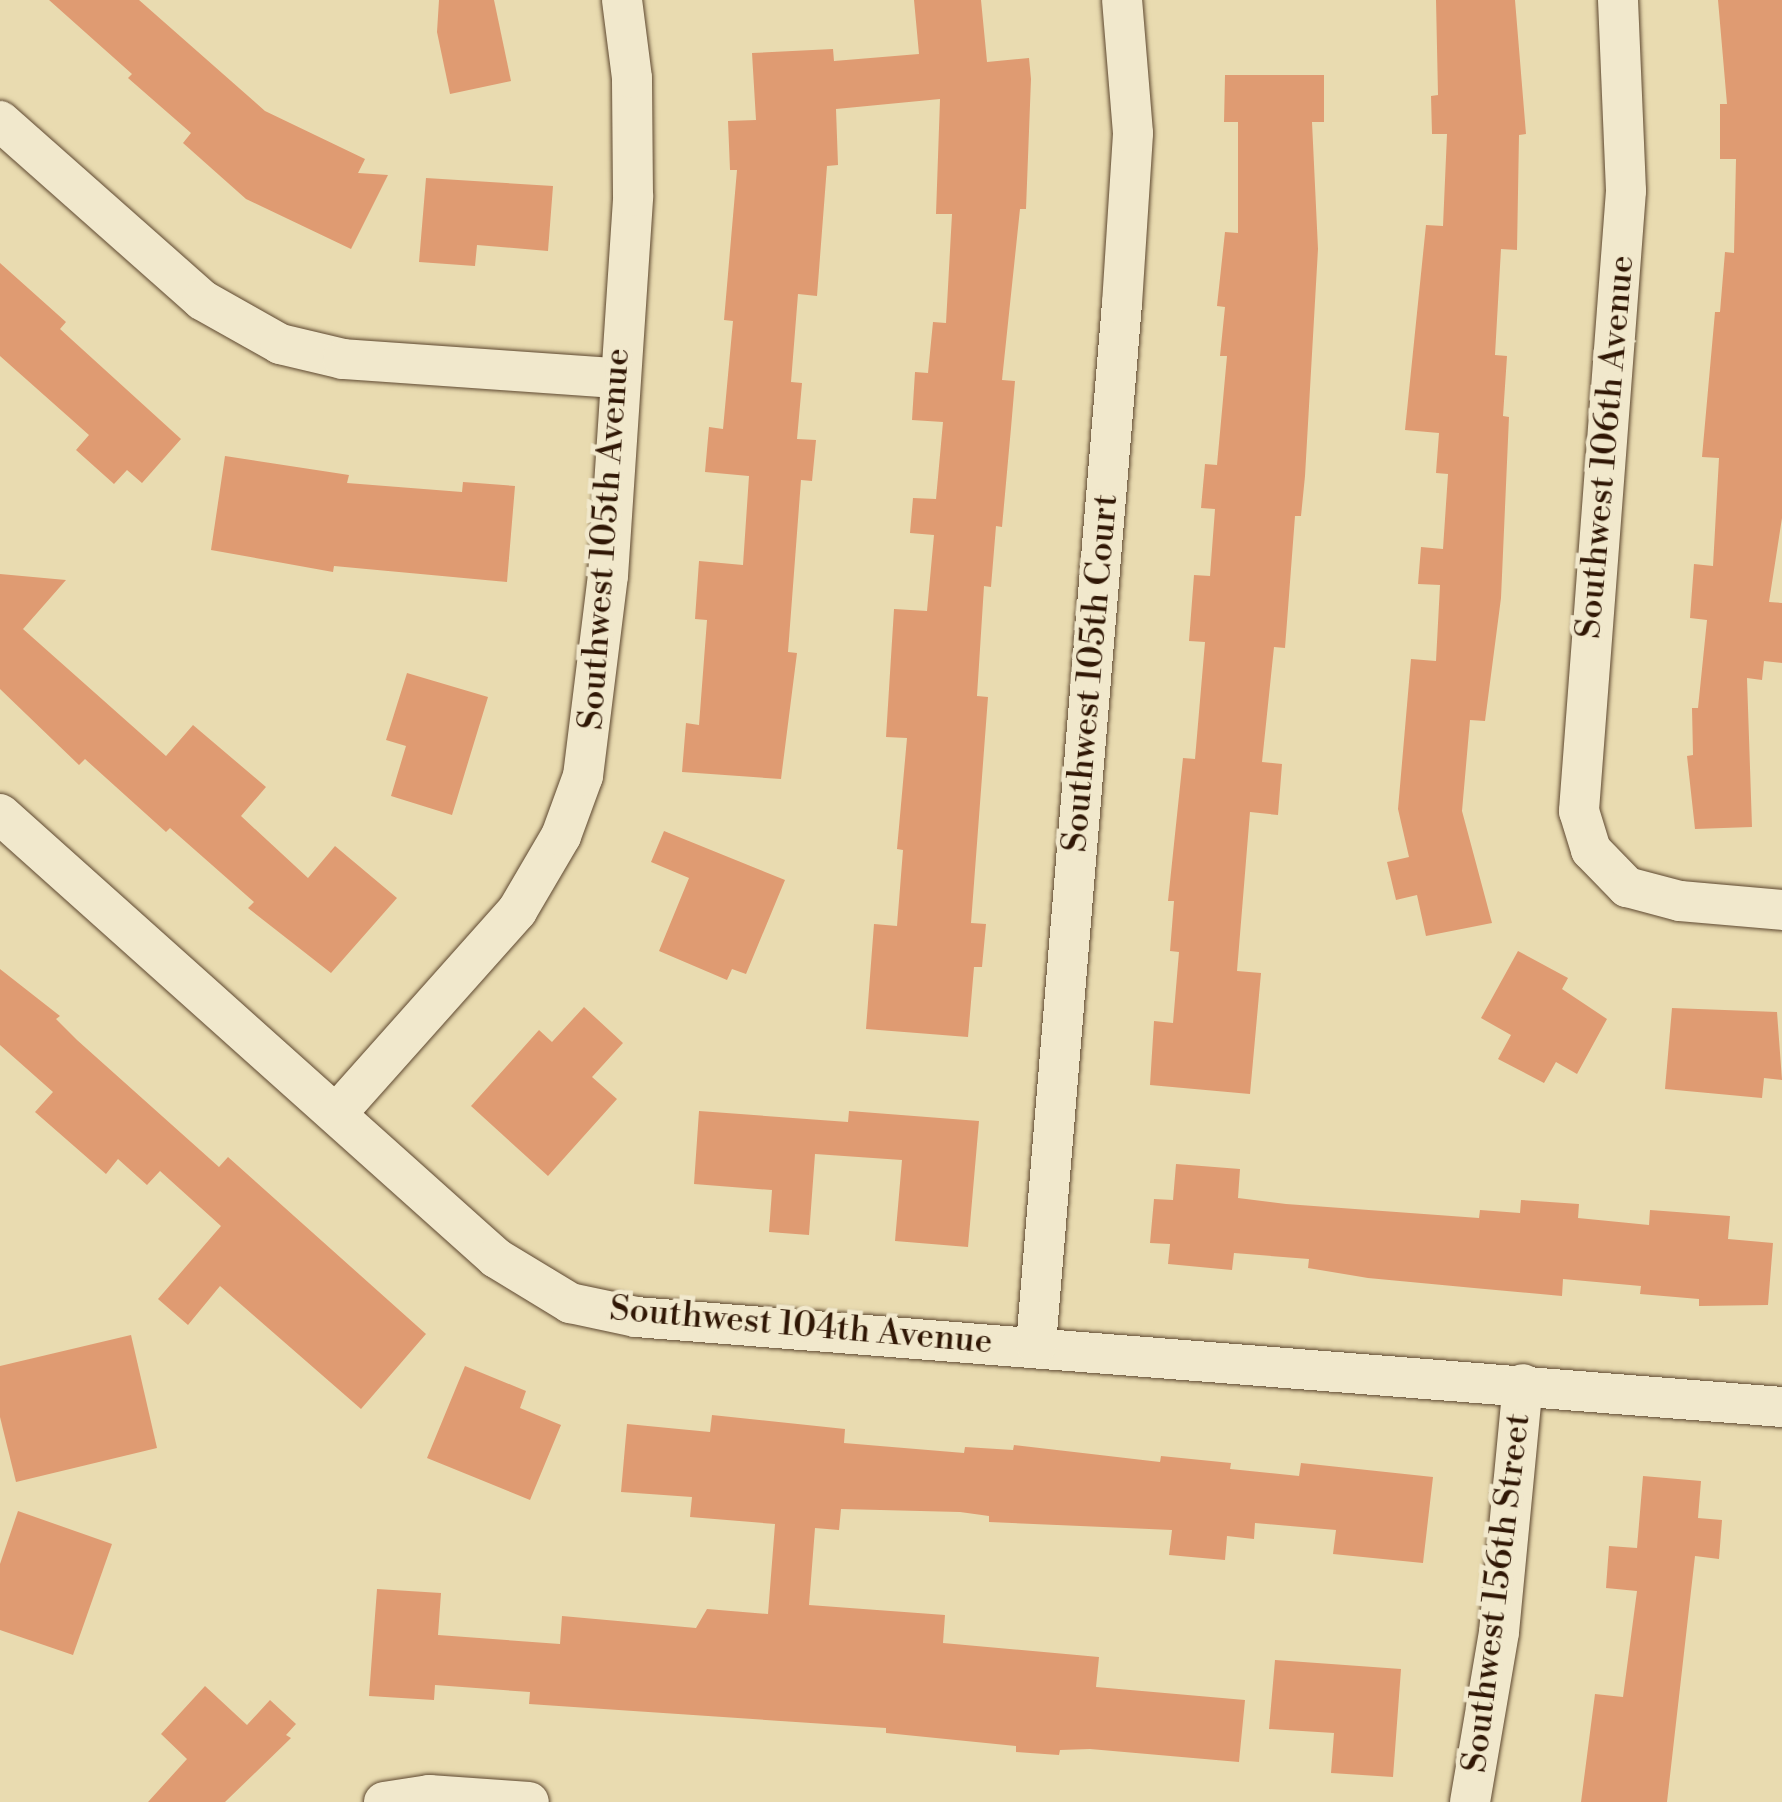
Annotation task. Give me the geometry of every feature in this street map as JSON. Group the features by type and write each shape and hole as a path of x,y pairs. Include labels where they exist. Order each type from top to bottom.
{"street":[{"name":"Southwest 105th Avenue","path":"337,1113 498,937 548,861 572,810 596,704 634,127 622,0"},
{"name":"Southwest 105th Court","path":"1036,1345 1126,246 1133,133 1122,0"},
{"name":"Southwest 106th Avenue","path":"1618,0 1626,191 1578,789 1591,850 1617,882 1662,898 1782,910"},
{"path":"0,120 202,300 280,344 343,359 617,378"},
{"name":"Southwest 104th Avenue","path":"0,814 496,1258 570,1303 636,1316 1782,1407"},
{"name":"Southwest 156th Street","path":"1470,1802 1499,1632 1523,1384"},
{"path":"389,1801 529,1802"}],"building":[{"path":"49,0 139,0 265,111 365,159 358,173 388,175 351,249 246,199 183,143 191,133"},
{"path":"439,0 494,0 511,81 450,94 437,32"},
{"path":"914,0 981,0 987,62 1029,58 1031,79 1026,209 1020,209 1002,380 1015,381 1002,527 996,526 991,587 984,586 977,696 988,697 971,923 986,924 982,967 974,967 968,1037 866,1029 874,924 897,926 903,850 897,849 907,738 886,737 894,609 927,611 934,535 910,533 913,498 936,499 943,422 912,420 915,372 928,373 933,322 946,323 952,214 936,214 940,99 836,109 838,165 827,166 817,296 798,294 791,382 802,383 797,439 816,440 812,481 801,480 788,652 797,653 781,779 682,772 686,723 699,725 707,620 695,619 699,561 743,565 749,476 705,472 709,427 723,429 733,321 724,320 737,170 730,170 728,121 756,120 752,53 833,49 834,61 919,54"},
{"path":"1436,0 1515,0 1526,134 1519,135 1517,250 1501,249 1495,355 1507,356 1503,416 1509,417 1501,598 1485,721 1470,720 1462,811 1492,923 1426,936 1417,895 1396,900 1387,862 1409,857 1398,809 1411,659 1436,661 1440,585 1418,584 1421,547 1443,549 1448,474 1436,473 1439,433 1405,430 1426,225 1443,226 1447,134 1432,134 1431,96 1438,95"},
{"path":"1718,0 1782,0 1782,518 1769,602 1782,603 1782,663 1764,661 1762,680 1747,678 1752,827 1695,829 1687,756 1693,755 1692,708 1698,708 1707,620 1690,618 1694,564 1713,566 1719,458 1702,457 1715,312 1720,312 1725,252 1734,253 1736,159 1720,159 1720,104 1727,104"},
{"path":"1225,75 1324,75 1324,122 1312,122 1318,249 1305,476 1301,516 1295,516 1285,648 1274,647 1262,762 1282,764 1278,815 1250,812 1237,971 1261,973 1250,1094 1150,1085 1154,1021 1173,1023 1179,952 1170,951 1174,901 1168,901 1183,758 1195,759 1205,642 1189,641 1194,575 1210,576 1215,509 1201,508 1205,464 1217,465 1227,356 1220,356 1225,307 1217,306 1225,232 1238,233 1238,122 1224,122"},
{"path":"426,178 553,186 548,251 477,245 475,266 419,262"},
{"path":"0,263 66,322 60,329 181,439 142,483 127,470 114,484 76,450 89,435 0,356"},
{"path":"225,456 349,475 347,483 462,492 463,482 515,486 507,582 334,566 333,572 211,550"},
{"path":"0,574 66,580 23,629 166,756 193,725 266,787 241,816 308,878 335,846 397,898 331,973 248,908 254,902 170,828 166,832 85,759 79,765 0,689"},
{"path":"407,673 488,697 452,815 391,796 406,746 386,740"},
{"path":"664,831 785,880 746,974 732,969 727,980 659,951 689,878 651,862"},
{"path":"1518,951 1568,978 1562,989 1607,1019 1577,1074 1556,1062 1544,1083 1498,1059 1511,1035 1481,1018"},
{"path":"0,969 60,1016 56,1019 77,1040 219,1167 228,1157 426,1334 361,1409 220,1286 188,1325 158,1299 221,1226 160,1171 147,1185 118,1159 106,1174 35,1112 53,1092 0,1045"},
{"path":"584,1007 623,1043 592,1077 617,1099 548,1176 471,1106 539,1030 552,1042"},
{"path":"1672,1008 1777,1012 1782,1080 1764,1078 1762,1098 1665,1089"},
{"path":"699,1111 848,1122 849,1111 979,1121 968,1247 895,1241 902,1160 815,1154 809,1235 769,1232 772,1190 694,1184"},
{"path":"1176,1164 1240,1169 1238,1198 1286,1204 1479,1218 1480,1210 1520,1213 1521,1200 1579,1204 1578,1218 1649,1225 1650,1210 1730,1216 1728,1239 1773,1243 1768,1305 1699,1306 1699,1299 1640,1294 1641,1286 1563,1279 1562,1296 1368,1278 1308,1268 1309,1259 1234,1253 1232,1270 1168,1264 1170,1244 1150,1243 1154,1199 1173,1200"},
{"path":"131,1335 157,1448 16,1482 0,1417 0,1366"},
{"path":"465,1366 526,1391 520,1408 561,1425 530,1500 427,1458"},
{"path":"712,1415 845,1429 844,1443 964,1453 965,1447 1013,1450 1014,1445 1160,1462 1161,1456 1231,1463 1230,1469 1299,1476 1301,1463 1433,1477 1423,1563 1333,1554 1336,1530 1255,1523 1254,1539 1227,1536 1225,1560 1169,1555 1172,1530 989,1522 989,1516 960,1512 841,1509 839,1530 815,1528 809,1605 945,1615 943,1643 1099,1657 1096,1687 1245,1700 1239,1762 1090,1749 1060,1750 1059,1755 1016,1752 1016,1746 886,1733 886,1728 529,1704 530,1692 435,1685 434,1700 369,1696 377,1589 441,1593 438,1635 560,1644 562,1616 696,1628 707,1609 768,1614 775,1524 690,1517 692,1497 621,1492 627,1424 710,1432"},
{"path":"1643,1476 1701,1481 1698,1518 1722,1520 1719,1559 1695,1556 1667,1802 1581,1802 1595,1694 1623,1697 1637,1591 1606,1588 1609,1546 1637,1548"},
{"path":"18,1511 112,1544 73,1655 0,1630 0,1564"},
{"path":"1275,1660 1401,1669 1393,1777 1331,1773 1334,1733 1269,1729"},
{"path":"205,1686 247,1725 270,1700 296,1724 286,1735 291,1738 225,1802 148,1802 187,1759 161,1734"}]}
